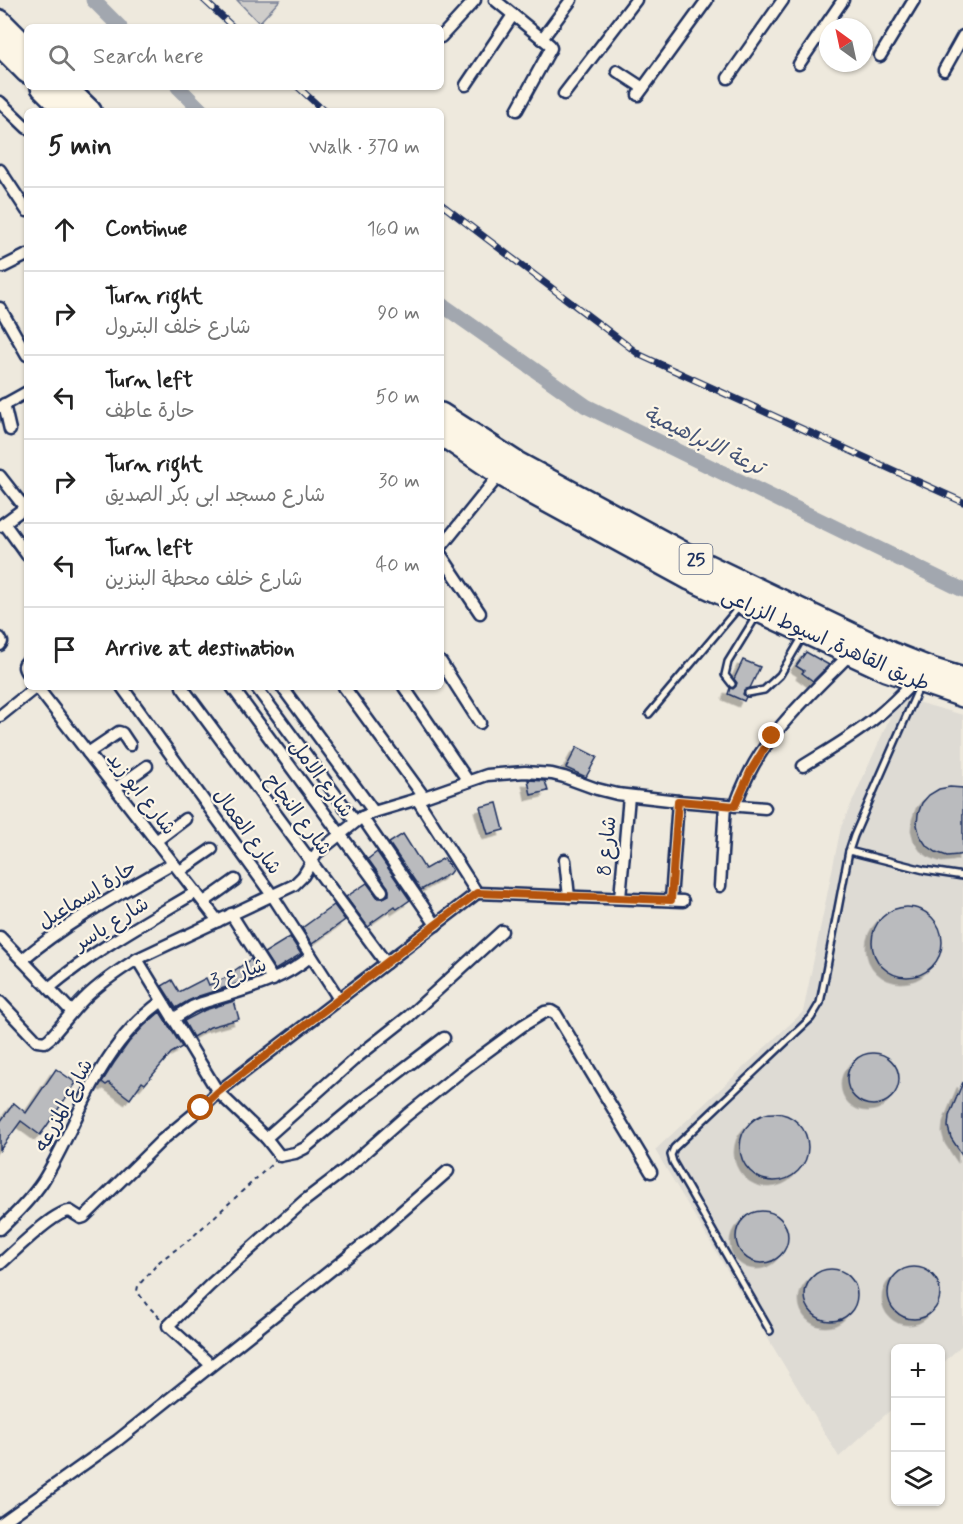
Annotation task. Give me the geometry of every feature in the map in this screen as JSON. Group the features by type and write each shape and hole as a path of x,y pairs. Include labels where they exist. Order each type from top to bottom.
{"highway":[{"path":"0,21 24,45"},
{"path":"0,45 24,69"},
{"path":"45,90 63,108"},
{"path":"68,90 87,108"},
{"name":"طريق القاهرة, اسيوط الزراعى","path":"444,416 517,463 700,562 810,625 851,653 886,670 963,696"},
{"name":"طريق القاهرة, اسيوط الزراعى","path":"444,436 534,494 690,579 751,607 810,625 963,679"}],"street":[{"path":"444,34 475,0"},
{"path":"495,0 551,48 517,110"},
{"path":"542,39 571,0"},
{"path":"564,94 636,0"},
{"path":"617,71 640,91 707,0"},
{"path":"728,78 783,0"},
{"path":"799,64 843,0"},
{"path":"880,56 914,0"},
{"path":"466,85 513,15"},
{"path":"944,70 963,36"},
{"path":"0,102 24,126"},
{"path":"0,170 24,206"},
{"path":"3,267 24,256"},
{"path":"0,308 24,350"},
{"path":"10,430 2,406 24,394"},
{"path":"444,543 500,474"},
{"path":"0,476 24,505"},
{"path":"24,508 2,525 24,551"},
{"path":"444,559 480,612"},
{"path":"720,886 730,805 772,736 851,653"},
{"path":"444,667 480,723"},
{"path":"803,766 874,719 919,681"},
{"path":"0,716 33,690"},
{"name":"شارع ابو زيد","path":"39,690 218,921"},
{"name":"شارع العمال","path":"124,690 272,895 339,999"},
{"name":"شارع النجاح","path":"184,690 386,963"},
{"name":"شارع الامل","path":"234,690 382,891"},
{"path":"258,690 436,925"},
{"path":"284,690 374,812"},
{"path":"346,690 421,798 477,893"},
{"path":"406,690 468,781"},
{"path":"88,753 119,732 130,745"},
{"path":"116,788 147,766"},
{"path":"0,1002 37,1041 48,1040 72,1012 105,981 137,959 288,889 299,881 317,853 358,819 477,777 497,773 538,772 564,777 597,789 628,796 765,807"},
{"name":"شارع 8","path":"620,898 628,796"},
{"path":"671,900 678,801"},
{"path":"156,841 185,819"},
{"name":"حارة اسماعيل","path":"22,960 76,919 212,849"},
{"path":"565,860 569,897"},
{"path":"204,902 235,880"},
{"name":"شارع ياسر","path":"49,988 100,949 196,892"},
{"path":"0,1264 62,1213 70,1211 81,1218 88,1214 162,1140 218,1092 477,893 683,901"},
{"path":"231,914 273,980"},
{"path":"266,1138 357,1057 409,1016 502,931"},
{"path":"0,938 72,1012"},
{"name":"شارع 3","path":"173,1019 202,1003 273,980 293,970 311,956"},
{"path":"137,959 218,1092 266,1138 280,1156 305,1148 360,1102 444,1038"},
{"name":"شارع المزرعه","path":"0,1229 24,1206 43,1181 95,1080 119,1042 162,1000"},
{"path":"211,1365 168,1326 210,1285 407,1114 469,1065 545,1012 551,1011 556,1014 651,1172"},
{"path":"0,1524 118,1440 375,1235 448,1171"}],"lane":[{"path":"732,684 725,675 728,662 751,607"},
{"path":"649,714 751,607"},
{"path":"748,693 764,690 780,675 810,625"},
{"path":"770,1331 671,1155 674,1148 811,1018 820,1003 849,851 919,681"},
{"path":"849,851 924,870 963,876"}],"path":[{"path":"168,1326 146,1304 137,1291 138,1286 160,1261 189,1240 280,1156"}],"shaded area":[{"path":"237,0 280,0 259,23"},
{"path":"899,697 963,715 963,1344 945,1361 945,1344 891,1344 891,1410 839,1457 655,1150 803,1012 841,827"}],"building":[{"path":"806,652 829,665 813,681 796,666"},
{"path":"743,660 760,667 750,688 744,691 743,694 746,697 744,701 728,694 730,688 733,689 736,686 734,679"},
{"path":"577,747 597,757 586,777 566,768"},
{"path":"528,780 545,781 548,791 531,795"},
{"path":"963,788 963,854 947,856 926,845 917,825 922,803 939,789"},
{"path":"497,803 504,830 488,834 480,807"},
{"path":"403,834 425,869 444,858 452,870 449,874 421,890 389,843"},
{"path":"377,852 410,900 397,909 395,906 368,927 346,897 367,883 378,898 389,895 388,887 368,859"},
{"path":"334,905 345,920 312,944 302,928"},
{"path":"907,907 926,913 936,923 942,942 936,961 926,971 907,977 888,971 878,961 872,942 878,923 888,913"},
{"path":"290,937 301,954 275,970 264,953"},
{"path":"251,959 261,976 199,996 176,1008 162,986 172,980 179,992 206,978 209,985 232,975 231,973"},
{"path":"234,1001 239,1019 210,1027 193,1037 184,1021 205,1010"},
{"path":"160,1012 182,1047 171,1053 145,1084 142,1082 130,1099 109,1083 106,1085 102,1082 129,1042"},
{"path":"868,1053 878,1053 887,1057 895,1065 899,1079 895,1093 887,1101 878,1105 868,1105 859,1101 851,1093 847,1084 847,1074 851,1065 859,1057"},
{"path":"56,1069 76,1083 46,1127 40,1135 21,1121 0,1150 0,1122 14,1103 26,1113"},
{"path":"963,1082 963,1156 951,1138 948,1127 949,1116"},
{"path":"767,1113 781,1113 793,1118 803,1128 808,1147 803,1166 793,1176 781,1181 767,1181 755,1176 745,1166 740,1154 740,1140 745,1128 755,1118"},
{"path":"757,1211 767,1211 776,1215 784,1223 788,1237 784,1251 776,1259 767,1263 757,1263 748,1259 740,1251 736,1242 736,1232 740,1223 748,1215"},
{"path":"909,1267 919,1267 928,1271 936,1279 940,1293 936,1307 928,1315 919,1319 909,1319 900,1315 892,1307 888,1298 888,1288 892,1279 900,1271"},
{"path":"826,1269 836,1269 845,1273 853,1281 857,1295 853,1309 845,1317 836,1321 826,1321 817,1317 809,1309 805,1300 805,1290 809,1281 817,1273"}],"waterway":[{"name":"ترعة الابراهيمية","path":"93,0 117,24"},
{"name":"ترعة الابراهيمية","path":"181,90 199,108"},
{"name":"ترعة الابراهيمية","path":"444,306 586,406 963,590"}],"railway":[{"path":"204,0 230,24"},
{"path":"301,90 321,108"},
{"path":"444,206 640,355 963,502"}],"route":[{"path":"201,1108 218,1092 477,893 671,900 678,801 735,806 742,787 772,736"}]}
